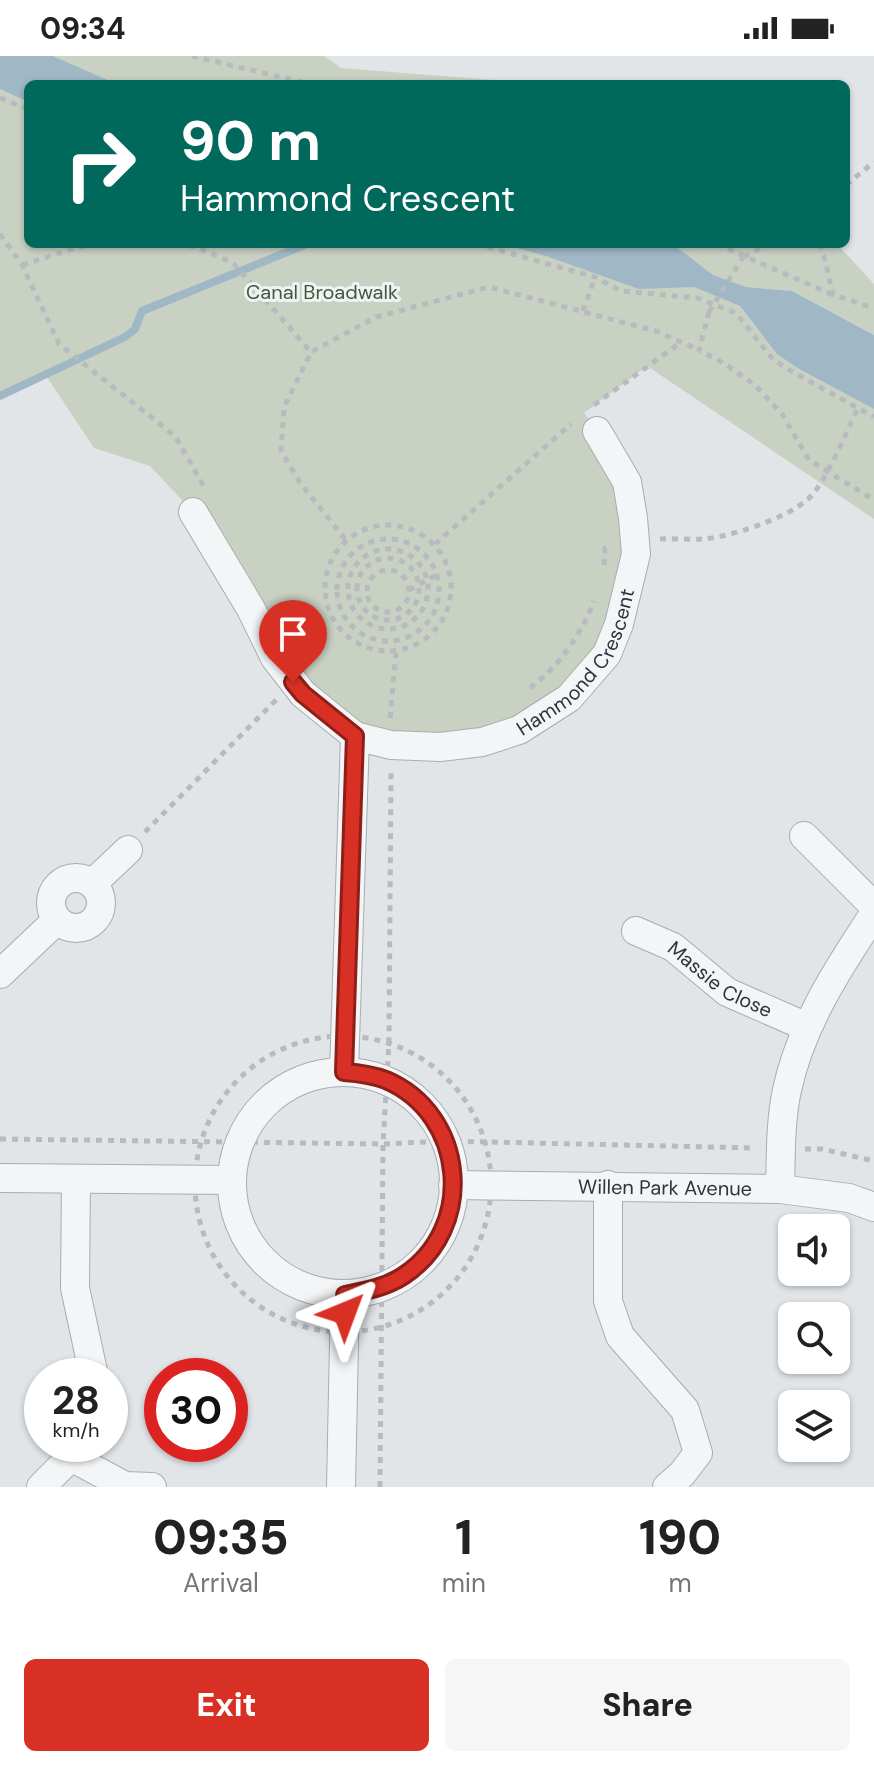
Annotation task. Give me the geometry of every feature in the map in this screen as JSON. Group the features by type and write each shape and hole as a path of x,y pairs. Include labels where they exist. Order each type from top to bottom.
{"street":[{"name":"Hammond Crescent","path":"200,501 275,658 303,694 355,736 391,745 440,747 482,742 519,730 569,698 607,654 629,592 636,554 627,482 584,422"},
{"path":"344,1072 355,736"},
{"path":"804,836 874,906"},
{"path":"0,974 57,920 71,928 87,925 94,920 101,906 92,884 128,850"},
{"path":"780,1189 786,1091 807,1027 846,956 874,914"},
{"name":"Massie Close","path":"636,931 673,947 727,992 807,1027"},
{"path":"344,1072 385,1080 420,1102 446,1141 453,1167 452,1203 446,1224 421,1262 383,1286 345,1295 315,1290 291,1281 263,1260 247,1239 237,1215 232,1180 240,1141 266,1103 304,1079 344,1072"},
{"path":"0,1178 232,1180"},
{"path":"76,1179 75,1288 90,1358"},
{"name":"Willen Park Avenue","path":"453,1185 780,1189 849,1198 874,1207"},
{"path":"608,1185 608,1301 620,1336 685,1410 698,1453 667,1487"},
{"path":"341,1487 345,1295"},
{"path":"41,1487 64,1462"},
{"path":"90,1462 125,1486 152,1487"}],"path":[{"path":"192,56 293,80"},
{"path":"0,98 24,107"},
{"path":"850,182 874,162"},
{"path":"0,234 22,265 59,344 175,436 200,501"},
{"path":"22,265 76,248"},
{"path":"198,248 233,263 311,352"},
{"path":"490,248 595,277 621,291 697,298 736,313 771,357 784,367 874,417"},
{"path":"725,248 833,295 874,308"},
{"path":"699,350 709,312 743,257 760,248"},
{"path":"821,248 833,295"},
{"path":"583,311 595,277"},
{"path":"345,539 301,484 281,451 284,407 311,352 376,317 489,287 656,331 725,364 755,385 782,414 809,460 874,500"},
{"path":"435,544 680,342"},
{"path":"603,570 605,548 635,541 705,539 734,533 809,500 858,408"},
{"path":"394,525 416,531 435,544 447,561 453,589 448,613 436,632 414,647 396,652 361,646 343,634 329,613 324,590 329,564 345,539 364,529 394,525"},
{"path":"386,526 387,539"},
{"path":"387,539 408,543 423,552 436,575 438,597 434,613 424,626 396,640 365,636 352,627 341,612 337,595 338,578 345,561 354,552 373,541 387,539"},
{"path":"375,551 401,551 413,557 422,567 428,592 425,606 417,617 401,626 380,628 367,624 357,615 348,591 349,578 361,560 375,551"},
{"path":"354,552 361,560"},
{"path":"388,558 389,570"},
{"path":"388,558 408,565 419,584 416,603 411,611 397,619 384,620 374,617 361,604 357,583 368,565 388,558"},
{"path":"407,637 391,612 378,609 368,593 371,579 389,570 402,575 409,590"},
{"path":"391,612 403,605 409,590 436,575"},
{"path":"522,694 543,678 568,650 589,616 598,593"},
{"path":"361,646 365,636"},
{"path":"380,1487 384,1328 383,1144 389,1041 390,726 396,652"},
{"path":"128,850 293,682"},
{"path":"345,1036 389,1041 421,1057 448,1080 470,1109 489,1144 494,1184 493,1209 474,1258 431,1305 384,1328 344,1332 308,1326 281,1317 256,1304 234,1286 216,1264 203,1239 194,1212 194,1180 198,1142 209,1116 247,1072 276,1052 317,1038 345,1036"},
{"path":"0,1139 383,1144 446,1141 822,1149 874,1161"}],"green space":[{"path":"53,56 324,56 341,68 493,80 108,80"},
{"name":"Canal Broadwalk","path":"0,89 24,100 24,248 519,248 675,287 694,287 740,306 761,334 799,369 874,409 874,519 647,366 584,413 597,431 633,518 607,654 519,730 391,745 303,694 193,512 150,466 94,448 45,374 0,399"},
{"path":"678,248 841,248 874,284 874,335 792,291 746,287 713,275"}],"water":[{"path":"0,56 53,56 108,80 24,80 24,100 0,89"},
{"path":"517,248 678,248 713,275 746,287 792,291 874,335 874,409 777,354 740,306 694,287 639,289"}],"waterway":[{"path":"0,396 125,337 135,329 142,311 297,248"}],"route":[{"path":"293,682 303,694 355,736 344,1072 367,1074 385,1080 420,1102 446,1141 453,1167 452,1203 435,1245 421,1262 403,1276 383,1286 345,1295 345,1313"}]}
